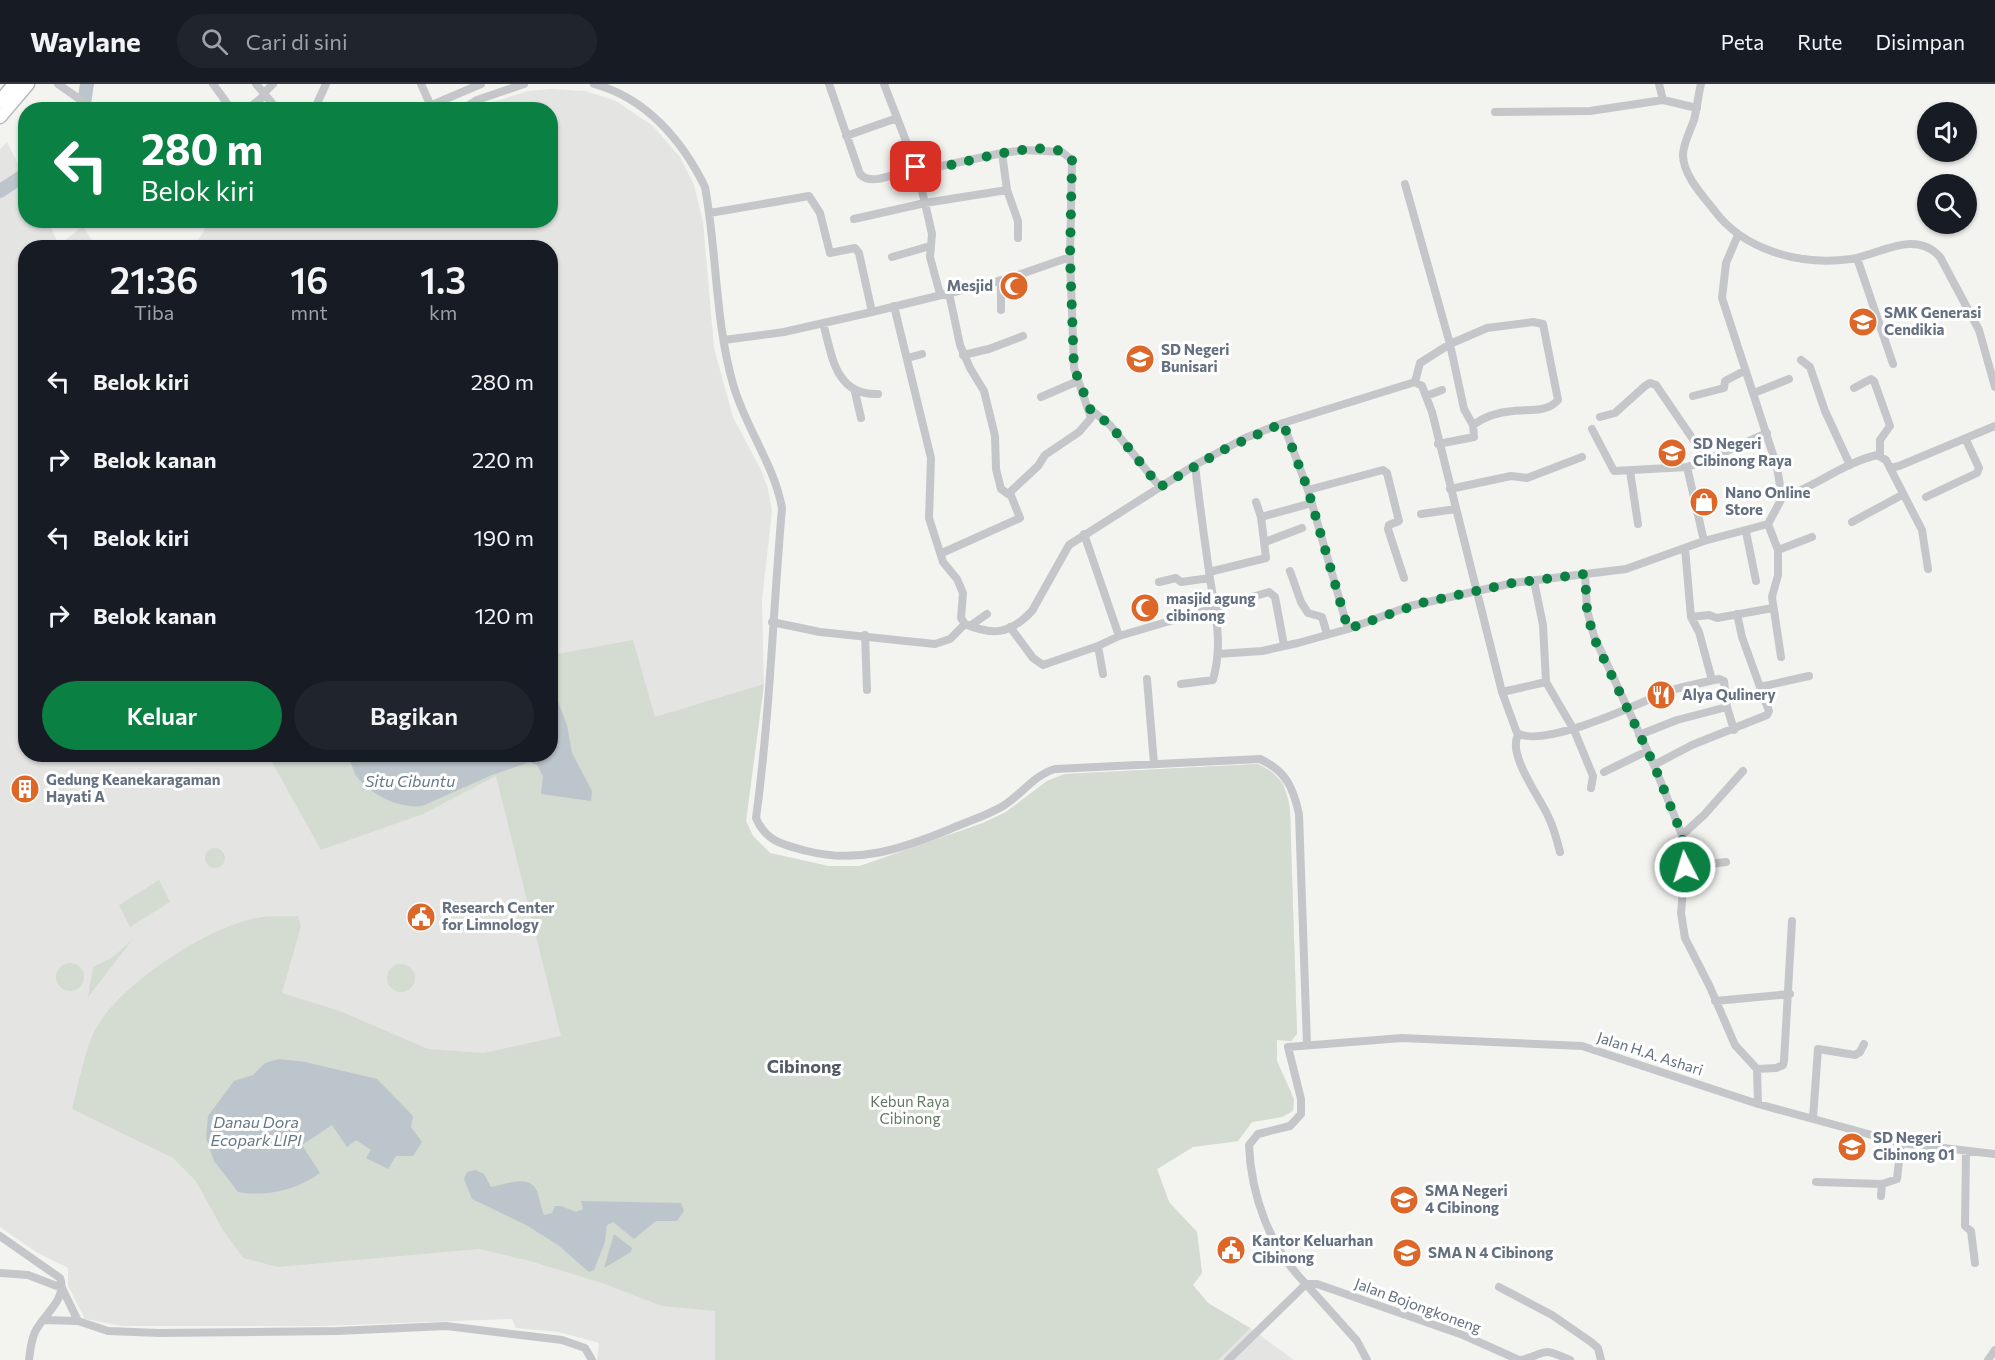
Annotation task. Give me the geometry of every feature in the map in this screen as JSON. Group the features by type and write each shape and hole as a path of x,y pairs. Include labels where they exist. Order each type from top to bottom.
{"highway":[{"path":"0,101 14,84"},
{"path":"0,117 28,84"}],"street":[{"path":"58,84 84,102"},
{"path":"213,84 226,102"},
{"path":"256,84 270,102"},
{"path":"255,102 273,84"},
{"path":"421,84 429,102"},
{"path":"435,102 481,84"},
{"path":"474,102 524,84"},
{"path":"594,84 624,95 648,111 666,128 696,169 705,187 724,340 738,399 776,482 782,508 772,622 770,694 756,818 768,837 780,844 826,856 887,853 994,811 1051,771 1260,759 1274,765 1290,783 1299,814 1307,1045"},
{"path":"831,85 860,174 867,180 875,180 916,167 932,168 1002,153 1056,151 1070,157 1070,257 1074,368 1090,409 1091,418 1085,428 1045,455 1038,466 1010,493 1005,494 1001,489 996,469 995,436 984,391 963,355 930,246 932,234 916,167 884,84"},
{"path":"1659,84 1663,100"},
{"path":"1701,84 1697,108 1684,151 1696,186 1722,221 1738,235 1786,256 1825,260 1857,258 1892,246 1916,244 1933,249 1967,304 1984,343 1995,387"},
{"path":"318,102 325,85"},
{"path":"471,86 477,100"},
{"path":"1495,112 1590,111 1663,100 1697,108"},
{"path":"846,136 897,118"},
{"path":"1002,153 1007,190 1018,222 1018,238"},
{"path":"1405,184 1450,344 1464,408 1473,425 1474,437 1438,444"},
{"path":"854,219 926,202 1007,190"},
{"path":"710,213 809,196 820,213 830,253 855,248 859,252 872,312"},
{"path":"1218,654 1262,651 1348,629 1410,606 1478,591 1630,567 1704,541 1746,532 1768,524 1782,498 1776,461 1754,393 1744,371 1722,298 1726,263 1738,235"},
{"path":"892,257 930,246"},
{"path":"724,340 748,338 872,312 1001,280 1070,257"},
{"path":"1857,258 1893,364"},
{"path":"1001,280 1001,310"},
{"path":"894,306 931,458 929,518 943,562 957,579 963,593 961,618 967,625 989,633 1010,627 1032,611 1067,548 1084,534 1195,465 1245,438 1283,423 1415,382 1422,386 1426,396 1478,591 1502,692 1513,728 1518,735 1574,730 1626,708 1646,703 1670,691 1719,679 1724,681 1727,707 1734,730"},
{"path":"1415,382 1420,363 1450,344 1487,328 1538,321 1544,327 1558,400 1551,407 1511,411 1482,418 1473,425"},
{"path":"823,323 841,378 855,392 861,418"},
{"path":"963,355 989,349 1023,336"},
{"path":"1984,343 1995,340"},
{"path":"908,358 922,354"},
{"path":"1801,360 1810,367 1825,411 1850,465"},
{"path":"1693,396 1720,391 1728,379 1744,371"},
{"path":"1754,393 1789,379"},
{"path":"1854,388 1871,380 1874,381 1890,426 1880,440 1880,456 1890,468 1922,530 1928,569"},
{"path":"1041,397 1078,381"},
{"path":"1600,417 1615,413 1645,386 1653,383 1695,440 1702,462"},
{"path":"1426,396 1442,390"},
{"path":"855,392 878,394"},
{"path":"1090,409 1110,425 1160,487"},
{"path":"1283,423 1308,490 1348,629"},
{"path":"1890,468 1966,440 1995,426"},
{"path":"1592,429 1612,469 1630,471 1687,467 1767,433"},
{"path":"1926,496 1977,472 1979,468 1966,440"},
{"path":"1782,498 1806,489 1850,465 1874,455 1880,456"},
{"path":"1450,489 1511,476 1527,478 1582,458"},
{"path":"1180,684 1213,680 1218,654 1219,622 1209,575 1195,465"},
{"path":"1687,467 1704,541"},
{"path":"1308,490 1383,470 1387,473 1399,521 1388,527 1404,578"},
{"path":"1630,471 1638,524"},
{"path":"942,553 1020,518 1010,493"},
{"path":"1852,522 1902,495"},
{"path":"1159,582 1171,578 1176,578 1181,582 1264,560 1267,557 1265,542 1256,502"},
{"path":"1261,517 1312,503"},
{"path":"1421,514 1456,509"},
{"path":"1768,524 1778,550 1779,568 1772,593 1781,657"},
{"path":"1265,542 1302,528"},
{"path":"1746,532 1756,581"},
{"path":"1084,534 1119,636"},
{"path":"1778,550 1812,537"},
{"path":"1685,548 1691,617 1702,640 1713,680"},
{"path":"1290,571 1301,602 1308,613 1322,617 1327,634"},
{"path":"1585,574 1587,610 1593,636 1645,752 1654,765 1682,835 1685,867 1681,904 1685,938 1735,1045 1757,1069 1758,1104"},
{"path":"1534,581 1543,625 1546,682 1574,730 1593,776 1591,788"},
{"path":"1010,627 1033,658 1043,665 1098,646 1119,636 1215,606 1273,593 1284,645"},
{"path":"1691,617 1709,615 1717,618 1773,608"},
{"path":"772,622 820,632 935,644 950,639 967,625 987,614"},
{"path":"1654,765 1692,746 1767,715 1768,708 1737,614"},
{"path":"865,635 867,690"},
{"path":"1098,646 1103,674"},
{"path":"1760,687 1809,676"},
{"path":"1147,679 1154,764"},
{"path":"1502,692 1546,682"},
{"path":"1639,735 1677,720 1727,707"},
{"path":"1518,735 1516,740 1522,769 1549,817 1560,852"},
{"path":"1604,772 1645,752"},
{"path":"1682,835 1704,815 1743,771"},
{"path":"1685,867 1726,862"},
{"path":"1757,1069 1776,1068 1783,1065 1790,994 1792,921"},
{"path":"1715,1001 1790,994"},
{"name":"Jalan H.A. Ashari","path":"1306,1284 1278,1251 1270,1235 1250,1159 1250,1145 1258,1134 1290,1126 1301,1114 1301,1099 1288,1047 1424,1038 1582,1046 1758,1104 1901,1143 1995,1154"},
{"path":"1814,1118 1818,1049 1855,1055 1860,1052 1864,1044"},
{"path":"1816,1182 1882,1184 1897,1179 1901,1143"},
{"path":"1966,1152 1965,1226 1971,1231 1975,1263"},
{"path":"1881,1196 1882,1184"},
{"path":"0,1236 60,1278 62,1288 78,1321"},
{"path":"0,1273 28,1275 62,1288"},
{"path":"1228,1360 1306,1284 1357,1341 1367,1360"},
{"name":"Jalan Bojongkoneng","path":"1306,1284 1325,1287 1463,1335 1520,1360 1543,1350 1552,1351 1570,1360"},
{"path":"1499,1287 1552,1315 1591,1342 1598,1348 1601,1360"},
{"path":"29,1360 34,1334 62,1288"},
{"path":"43,1320 78,1321 108,1331 170,1333 337,1331 446,1326 562,1340 585,1348 592,1360"},
{"path":"1988,1360 1995,1350"}],"shaded area":[{"name":"Kebun Raya Cibinong","path":"551,89 585,91 616,101 653,126 680,157 694,185 703,221 714,348 733,417 762,472 772,512 762,600 764,684 746,821 753,836 770,853 829,866 860,866 983,823 1006,812 1047,781 1065,774 1258,764 1271,771 1283,782 1290,810 1297,1034 1291,1041 1277,1040 1277,1061 1294,1099 1293,1111 1282,1117 1252,1122 1238,1141 1193,1147 1157,1169 1169,1202 1197,1232 1202,1273 1193,1285 1208,1303 1250,1328 1294,1360 597,1360 599,1343 559,1332 516,1328 512,1319 321,1326 122,1326 85,1319 68,1286 68,1268 36,1252 0,1227 0,149 7,142 18,163 18,228 51,228 57,240 18,240 18,762 558,762 558,240 198,240 205,228 558,228 558,102 493,102 528,91"},
{"name":"Kebun Raya Cibinong","path":"80,228 84,228 92,240 65,240"}],"green space":[{"name":"Kebun Raya Cibinong","path":"633,640 655,717 764,684 746,821 753,836 770,853 828,866 860,866 983,823 1006,812 1047,781 1065,774 1258,764 1277,777 1287,794 1290,810 1297,1034 1291,1041 1277,1040 1277,1061 1294,1099 1293,1111 1282,1117 1252,1122 1238,1141 1193,1147 1157,1169 1169,1202 1197,1232 1202,1273 1193,1285 1208,1303 1250,1328 1218,1360 715,1360 715,1311 662,1306 602,1283 530,1261 479,1249 278,1267 243,1258 221,1227 196,1181 173,1158 72,1109 91,1038 107,1013 123,995 142,978 187,947 232,925 257,918 298,916 301,926 282,993 340,1011 428,1049 484,1053 561,1036 496,776 423,814 321,850 272,762 558,762 558,654"},
{"path":"215,848 222,851 225,858 222,865 215,868 208,865 205,858 208,851"},
{"path":"159,880 170,902 130,927 119,905"},
{"path":"133,939 88,997 93,967 113,957"},
{"path":"70,963 80,967 84,977 80,987 70,991 60,987 56,977 60,967"},
{"path":"401,964 411,968 415,978 411,988 401,992 391,988 387,978 391,968"}],"water":[{"name":"Situ Cibuntu","path":"558,701 567,725 572,753 592,791 591,801 541,794 543,776 537,765 530,762 558,762"},
{"name":"Situ Cibuntu","path":"350,762 530,762 492,775 422,806 395,803 378,795 363,784 354,772"},
{"name":"Danau Dora Ecopark LIPI","path":"279,1059 305,1062 377,1079 413,1116 411,1127 422,1142 413,1156 396,1156 388,1169 366,1158 371,1150 356,1140 347,1147 332,1125 302,1145 320,1173 301,1184 281,1191 259,1194 238,1192 214,1161 206,1138 208,1116 234,1081 253,1075 265,1063"},
{"path":"475,1170 484,1174 491,1187 528,1182 537,1191 544,1215 552,1213 555,1206 576,1212 583,1209 581,1201 681,1203 684,1211 677,1221 656,1221 634,1239 613,1222 607,1225 605,1242 594,1270 589,1272 558,1245 526,1225 472,1199 464,1179 467,1172"},
{"path":"614,1234 632,1248 631,1252 604,1268"}],"waterway":[{"path":"84,102 87,84"},
{"path":"0,191 18,179"}],"place":[{"name":"Mesjid","path":"1014,286"},
{"name":"SMK Generasi Cendikia","path":"1863,322"},
{"name":"SD Negeri Bunisari","path":"1140,359"},
{"name":"SD Negeri Cibinong Raya","path":"1672,453"},
{"name":"Nano Online Store","path":"1704,502"},
{"name":"masjid agung cibinong","path":"1145,608"},
{"name":"Alya Qulinery","path":"1661,695"},
{"name":"Gedung Keanekaragaman Hayati A","path":"25,789"},
{"name":"Research Center for Limnology","path":"421,917"},
{"name":"SD Negeri Cibinong 01","path":"1852,1147"},
{"name":"SMA Negeri 4 Cibinong","path":"1404,1200"},
{"name":"Kantor Keluarhan Cibinong","path":"1231,1250"},
{"name":"SMA N 4 Cibinong","path":"1407,1253"}],"district":[{"name":"Cibinong","path":"804,1067"}],"route":[{"path":"916,167 932,168 958,164 985,156 1025,150 1056,151 1068,155 1072,160 1070,257 1074,368 1090,409 1110,425 1160,487 1245,438 1283,423 1308,490 1348,629 1421,603 1513,583 1585,574 1587,610 1593,636 1609,667 1645,752 1654,765 1682,835 1685,867"}]}
